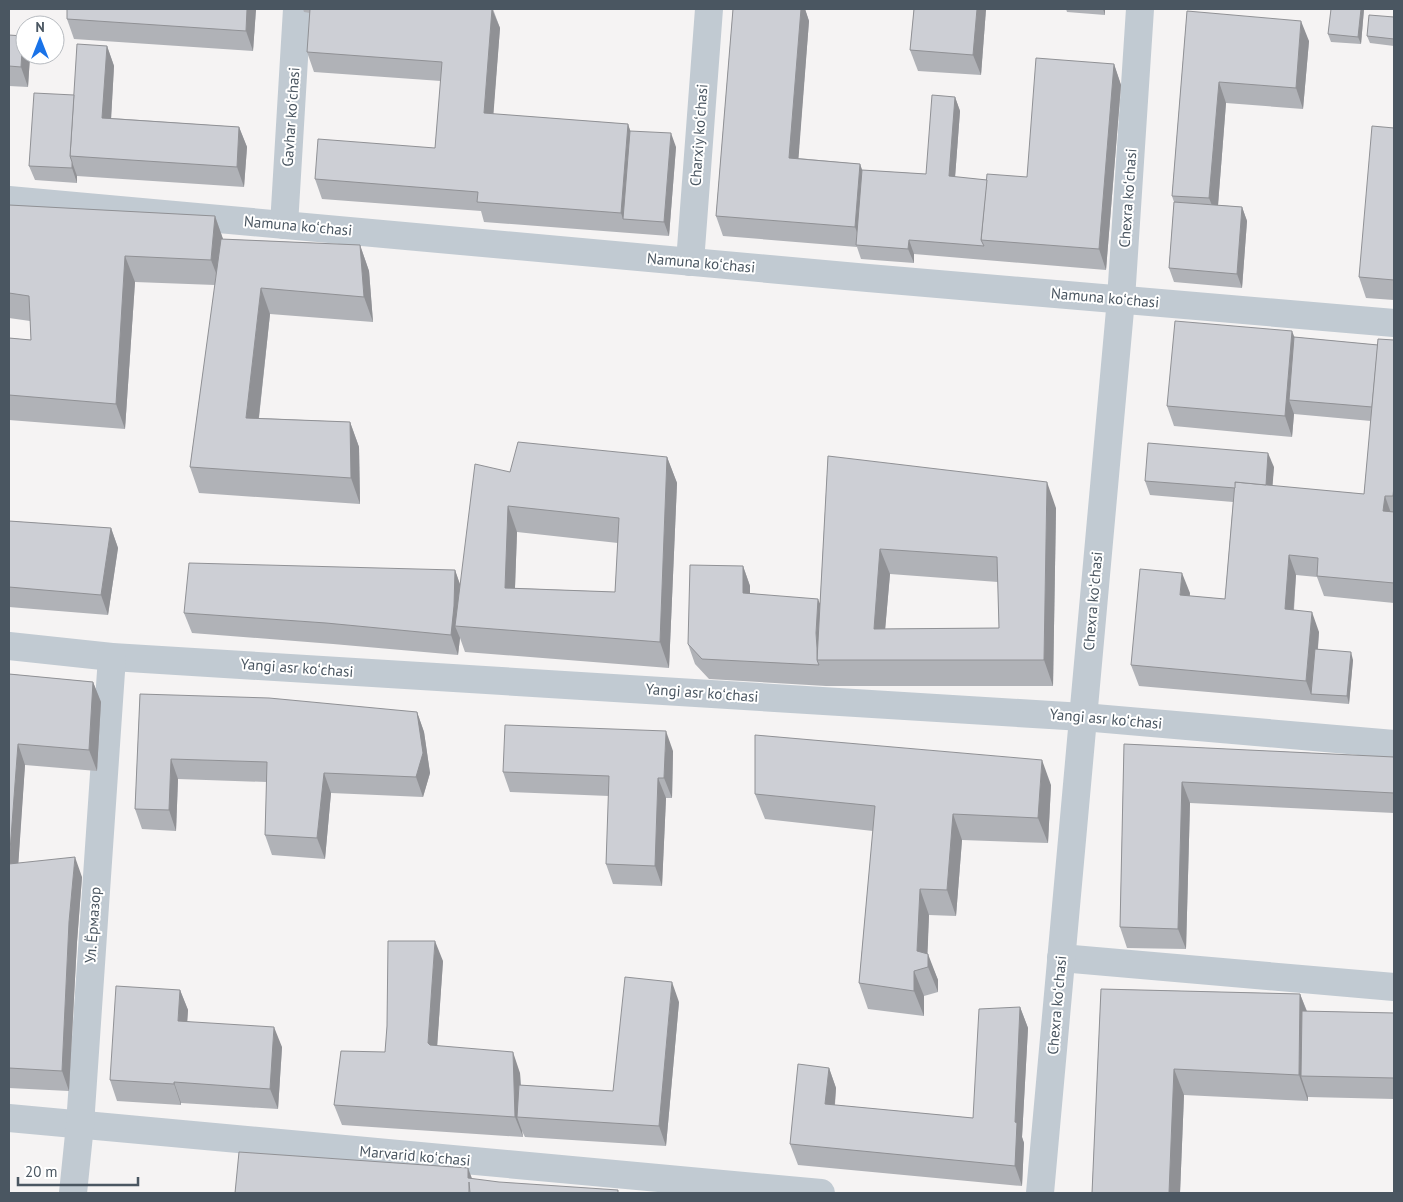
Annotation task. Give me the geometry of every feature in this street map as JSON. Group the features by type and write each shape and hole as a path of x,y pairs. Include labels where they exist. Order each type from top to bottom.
{"street":[{"name":"Gavhar koʻchasi","path":"284,225 297,9"},
{"name":"Charxiy koʻchasi","path":"690,262 709,9"},
{"name":"Chexra koʻchasi","path":"1040,1193 1121,299 1140,9"},
{"name":"Namuna koʻchasi","path":"9,200 690,262 1394,323"},
{"name":"Yangi asr koʻchasi","path":"9,646 112,657 1083,717 1394,744"},
{"name":"Ул. Ёрмазор","path":"73,1193 80,1125 112,657"},
{"path":"1061,958 1394,987"},
{"name":"Marvarid koʻchasi","path":"9,1118 821,1193"}],"building":[{"path":"67,9 247,9 246,31 67,19"},
{"path":"310,9 492,9 484,113 628,124 621,213 477,202 478,192 315,179 318,139 435,148 442,62 307,52"},
{"path":"733,9 801,9 789,158 860,164 855,227 716,216"},
{"path":"914,9 977,9 973,55 910,50"},
{"path":"1331,9 1361,9 1358,37 1328,34"},
{"path":"1187,11 1301,21 1296,88 1219,82 1209,198 1172,196"},
{"path":"1369,15 1394,17 1394,39 1367,36"},
{"path":"9,35 15,35 15,65 21,65 21,67 9,66"},
{"path":"77,44 107,46 102,118 239,127 237,167 70,156"},
{"path":"1036,58 1114,64 1099,249 981,240 987,174 1027,177"},
{"path":"34,93 74,95 70,156 72,168 29,166"},
{"path":"932,95 955,97 949,176 987,180 981,240 984,246 909,240 908,249 856,245 862,170 926,174"},
{"path":"1372,126 1394,128 1394,280 1359,277"},
{"path":"630,131 671,133 664,222 623,219"},
{"path":"1174,202 1242,207 1237,274 1169,268"},
{"path":"9,205 215,216 211,260 125,256 116,404 9,395 9,338 31,340 29,296 9,293"},
{"path":"221,239 360,245 364,297 261,288 246,418 350,422 351,478 190,467"},
{"path":"1175,321 1292,331 1285,416 1167,406"},
{"path":"1294,337 1378,345 1372,407 1289,400"},
{"path":"1378,339 1394,340 1394,486 1393,496 1385,496 1383,511 1394,512 1394,583 1317,576 1318,558 1289,555 1285,609 1312,612 1306,681 1131,665 1140,569 1182,573 1180,595 1225,599 1235,482 1364,494"},
{"path":"518,442 667,457 660,642 455,626 475,464 510,472","holes":["508,506 619,518 615,592 505,588"]},
{"path":"1148,443 1268,453 1266,485 1235,482 1235,488 1145,481"},
{"path":"828,456 1047,482 1044,660 817,660","holes":["880,549 997,557 999,628 874,629"]},
{"path":"9,521 111,528 101,595 9,587"},
{"path":"189,563 455,570 451,635 326,623 184,613"},
{"path":"690,565 743,566 743,593 818,599 816,633 817,660 819,665 702,659 688,644"},
{"path":"1315,649 1351,652 1347,696 1311,694"},
{"path":"9,674 93,682 89,750 18,744 9,864"},
{"path":"140,694 269,698 417,712 423,753 416,777 324,773 317,838 265,835 267,762 171,759 169,810 135,809"},
{"path":"505,725 666,731 664,778 658,778 655,866 606,864 609,776 503,772"},
{"path":"755,735 1042,760 1038,818 953,814 947,890 920,889 917,951 928,954 928,967 914,971 914,991 859,983 875,806 755,794"},
{"path":"1124,744 1394,757 1394,793 1182,782 1178,929 1120,927"},
{"path":"75,857 69,922 62,1071 9,1068 9,864"},
{"path":"388,941 435,941 428,1043 430,1045 513,1052 515,1117 334,1105 341,1051 385,1052"},
{"path":"625,977 672,982 659,1126 517,1117 519,1085 613,1091"},
{"path":"116,986 180,990 178,1021 274,1027 270,1089 174,1082 174,1084 110,1080"},
{"path":"1101,989 1300,994 1299,1075 1174,1069 1169,1193 1092,1193"},
{"path":"1020,1007 1015,1166 790,1144 798,1064 829,1068 825,1104 973,1118 979,1009"},
{"path":"1302,1011 1394,1013 1394,1078 1301,1076"},
{"path":"239,1152 468,1168 468,1178 499,1182 618,1190 618,1193 470,1193 469,1182 469,1193 235,1193"}]}
